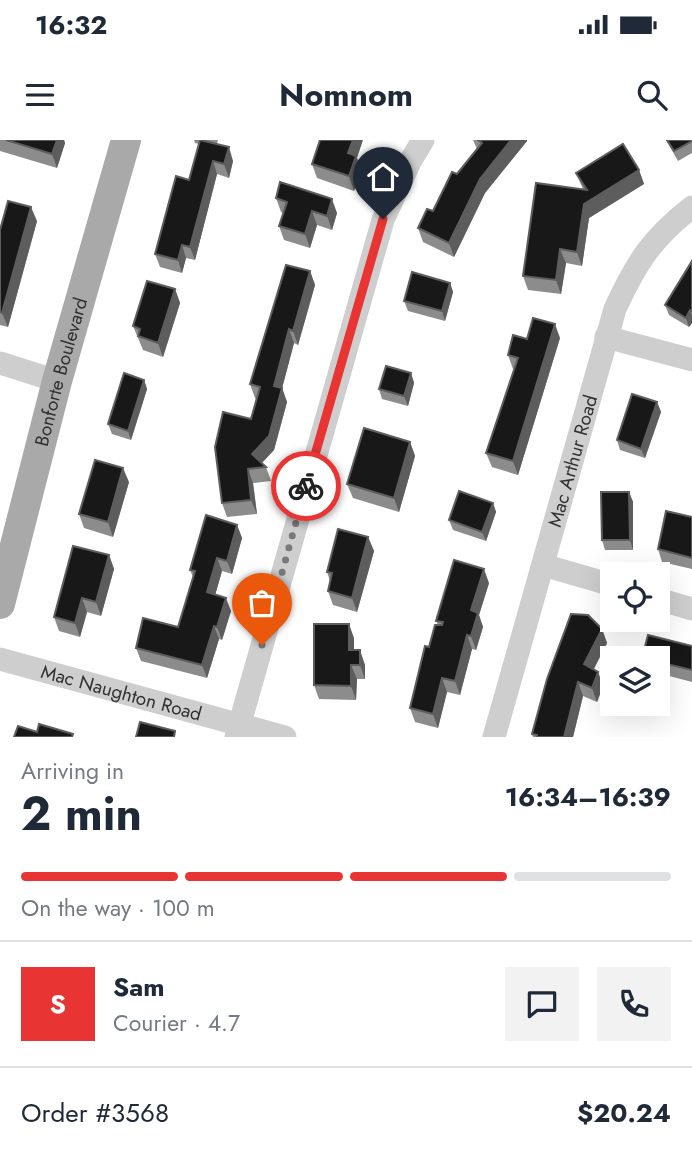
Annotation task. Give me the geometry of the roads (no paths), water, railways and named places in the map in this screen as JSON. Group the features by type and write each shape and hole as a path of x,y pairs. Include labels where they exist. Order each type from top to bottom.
{"main road":[{"name":"Bonforte Boulevard","path":"0,604 57,381 126,140"}],"street":[{"path":"238,730 383,219 423,140"},
{"name":"Mac Arthur Road","path":"495,737 615,309 637,264 672,222 692,207"},
{"path":"606,337 692,360"},
{"path":"0,363 57,381"},
{"path":"543,565 600,582"},
{"path":"670,603 692,609"},
{"name":"Mac Naughton Road","path":"0,659 238,730 285,737"}]}
